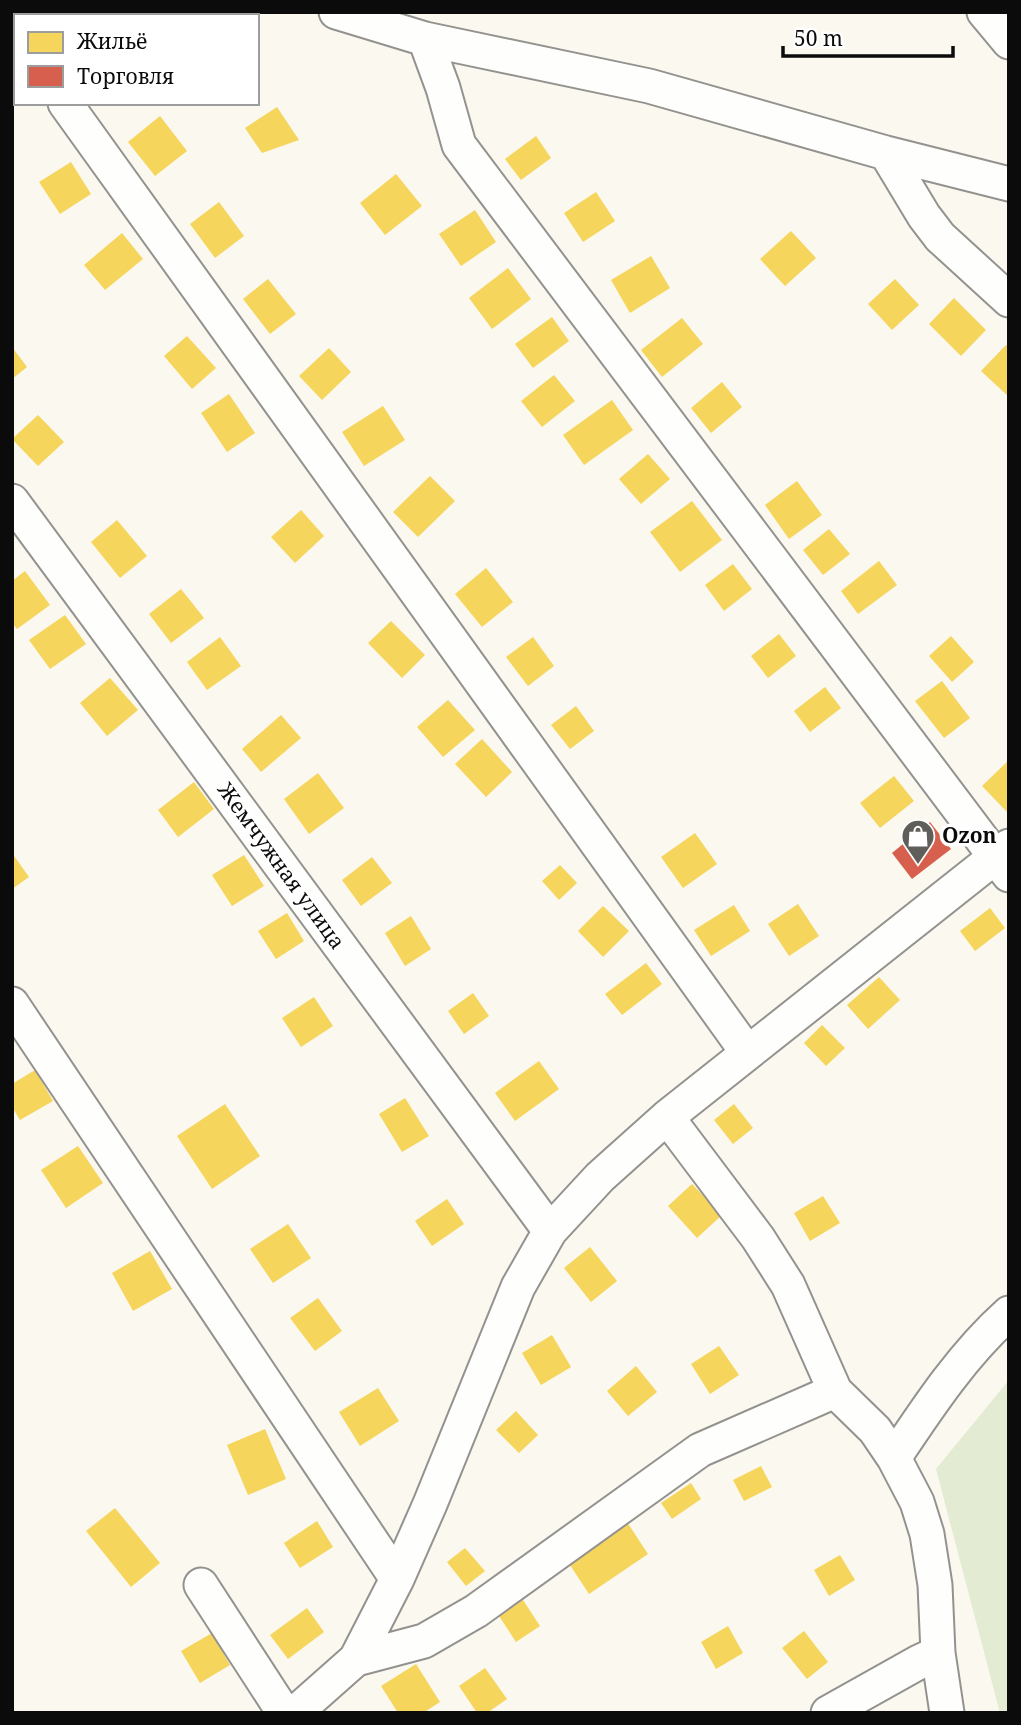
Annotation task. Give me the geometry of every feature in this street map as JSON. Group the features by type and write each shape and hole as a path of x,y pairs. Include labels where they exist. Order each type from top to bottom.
{"street":[{"path":"336,12 425,39 649,86 886,153 1009,184"},
{"path":"984,12 1007,31"},
{"path":"295,1713 356,1659 397,1579 430,1504 519,1287 550,1231 600,1177 667,1116 747,1052 1004,859 459,145 443,88 425,39"},
{"path":"66,105 747,1052"},
{"path":"886,153 924,216 940,237 1009,300"},
{"name":"Жемчужная улица","path":"12,501 550,1231"},
{"path":"12,1004 397,1579"},
{"path":"667,1116 758,1238 788,1284 835,1391 875,1430 894,1458 917,1502 927,1534 935,1585 938,1653 947,1713"},
{"path":"894,1458 947,1382 998,1323 1009,1298"},
{"path":"356,1659 424,1641 476,1611 700,1450 835,1391"},
{"path":"201,1585 284,1713"},
{"path":"828,1713 938,1653"}],"green space":[{"path":"1009,1380 1009,1713 1000,1713 936,1469"}],"building: Жильё":[{"path":"277,107 299,140 262,153 245,128"},
{"path":"160,116 187,151 155,176 128,142"},
{"path":"536,136 551,158 521,180 505,159"},
{"path":"71,162 91,194 60,214 39,182"},
{"path":"396,174 422,206 385,235 360,203"},
{"path":"596,192 615,221 583,242 564,213"},
{"path":"219,202 244,236 215,258 190,224"},
{"path":"475,210 496,242 461,266 439,234"},
{"path":"791,231 816,258 785,286 760,259"},
{"path":"122,233 143,259 105,290 84,265"},
{"path":"651,256 670,288 630,313 611,280"},
{"path":"508,268 531,299 492,329 469,298"},
{"path":"268,279 296,314 270,334 243,299"},
{"path":"895,279 919,305 892,330 868,304"},
{"path":"954,298 986,330 961,356 929,324"},
{"path":"552,317 569,341 533,368 515,344"},
{"path":"682,318 703,344 662,377 641,350"},
{"path":"187,336 216,368 192,389 164,356"},
{"path":"1006,345 1009,348 1009,397 981,371"},
{"path":"12,347 27,367 12,379"},
{"path":"329,348 351,372 322,400 299,376"},
{"path":"554,375 575,401 542,427 521,401"},
{"path":"722,382 742,407 711,433 691,408"},
{"path":"229,394 255,433 227,452 201,413"},
{"path":"612,400 633,430 584,465 563,435"},
{"path":"383,406 405,440 364,466 342,432"},
{"path":"38,415 64,442 38,466 12,439"},
{"path":"648,454 670,479 641,504 619,479"},
{"path":"430,476 455,501 418,537 393,512"},
{"path":"797,481 822,515 789,539 765,505"},
{"path":"692,501 722,540 680,572 650,532"},
{"path":"301,510 324,536 295,563 271,537"},
{"path":"117,520 147,556 120,578 91,542"},
{"path":"829,529 850,554 823,575 803,550"},
{"path":"879,561 897,585 858,614 841,591"},
{"path":"733,564 752,589 724,611 705,585"},
{"path":"486,568 513,602 482,627 455,594"},
{"path":"25,571 50,605 17,629 12,623 12,581"},
{"path":"181,589 204,618 171,643 149,614"},
{"path":"65,615 86,644 50,669 29,640"},
{"path":"391,621 425,655 402,678 368,643"},
{"path":"779,634 796,656 768,678 751,656"},
{"path":"951,636 974,662 952,682 929,656"},
{"path":"220,637 241,666 207,690 187,662"},
{"path":"533,637 554,666 528,686 506,657"},
{"path":"110,678 138,710 107,736 80,703"},
{"path":"942,681 970,718 944,738 915,701"},
{"path":"825,687 841,708 810,732 794,711"},
{"path":"448,700 475,730 443,757 417,727"},
{"path":"576,706 594,731 570,749 551,725"},
{"path":"281,715 301,738 261,772 242,749"},
{"path":"482,739 512,772 486,797 455,764"},
{"path":"1009,760 1009,814 982,786"},
{"path":"318,773 344,808 309,834 284,799"},
{"path":"894,776 914,801 880,828 860,803"},
{"path":"194,782 214,809 178,837 158,810"},
{"path":"695,833 717,864 683,888 661,857"},
{"path":"12,853 29,877 12,889"},
{"path":"244,855 264,886 232,906 212,875"},
{"path":"372,857 392,883 361,906 342,880"},
{"path":"560,865 577,883 559,900 542,881"},
{"path":"798,904 819,936 789,956 768,924"},
{"path":"734,905 750,931 711,956 694,930"},
{"path":"603,906 629,931 603,957 578,931"},
{"path":"990,908 1005,928 975,951 960,931"},
{"path":"287,913 304,941 276,959 258,931"},
{"path":"411,916 431,949 405,966 385,933"},
{"path":"646,963 662,984 622,1015 605,994"},
{"path":"879,977 900,1000 868,1029 847,1005"},
{"path":"473,993 489,1016 464,1034 448,1011"},
{"path":"314,997 333,1026 301,1047 282,1018"},
{"path":"822,1025 845,1048 826,1066 804,1043"},
{"path":"539,1061 559,1089 515,1121 495,1093"},
{"path":"35,1070 53,1101 20,1120 12,1107 12,1084"},
{"path":"405,1098 429,1136 402,1152 379,1114"},
{"path":"225,1104 260,1156 212,1189 177,1136"},
{"path":"734,1104 753,1128 733,1144 714,1120"},
{"path":"78,1146 103,1183 66,1208 41,1170"},
{"path":"692,1184 722,1215 697,1238 668,1206"},
{"path":"823,1196 840,1223 810,1241 794,1213"},
{"path":"447,1199 464,1224 432,1246 415,1221"},
{"path":"288,1224 311,1258 273,1283 250,1249"},
{"path":"590,1247 617,1281 591,1302 564,1268"},
{"path":"150,1251 172,1289 133,1311 112,1273"},
{"path":"318,1298 342,1331 315,1351 290,1318"},
{"path":"552,1335 571,1367 541,1385 522,1353"},
{"path":"719,1346 739,1375 710,1394 691,1364"},
{"path":"636,1366 657,1392 628,1416 607,1391"},
{"path":"378,1388 399,1421 360,1446 339,1412"},
{"path":"516,1411 538,1435 519,1453 496,1430"},
{"path":"265,1429 286,1479 248,1495 227,1445"},
{"path":"761,1466 772,1487 744,1501 733,1480"},
{"path":"691,1483 701,1499 672,1519 661,1503"},
{"path":"115,1508 160,1563 131,1587 86,1531"},
{"path":"317,1521 333,1547 300,1568 284,1543"},
{"path":"627,1522 648,1554 589,1594 568,1562"},
{"path":"465,1548 485,1571 466,1586 447,1562"},
{"path":"840,1555 855,1580 829,1596 814,1570"},
{"path":"523,1600 540,1626 516,1642 499,1616"},
{"path":"307,1608 324,1632 288,1659 270,1635"},
{"path":"728,1626 743,1653 716,1669 701,1642"},
{"path":"804,1631 828,1662 807,1679 782,1648"},
{"path":"212,1633 230,1665 200,1683 181,1651"},
{"path":"416,1664 440,1702 423,1713 398,1713 381,1686"},
{"path":"485,1668 507,1699 487,1713 477,1713 459,1686"}],"building: Торговля":[{"path":"930,822 951,849 912,879 892,853"}],"place":[{"name":"Ozon","path":"918,866"}]}
